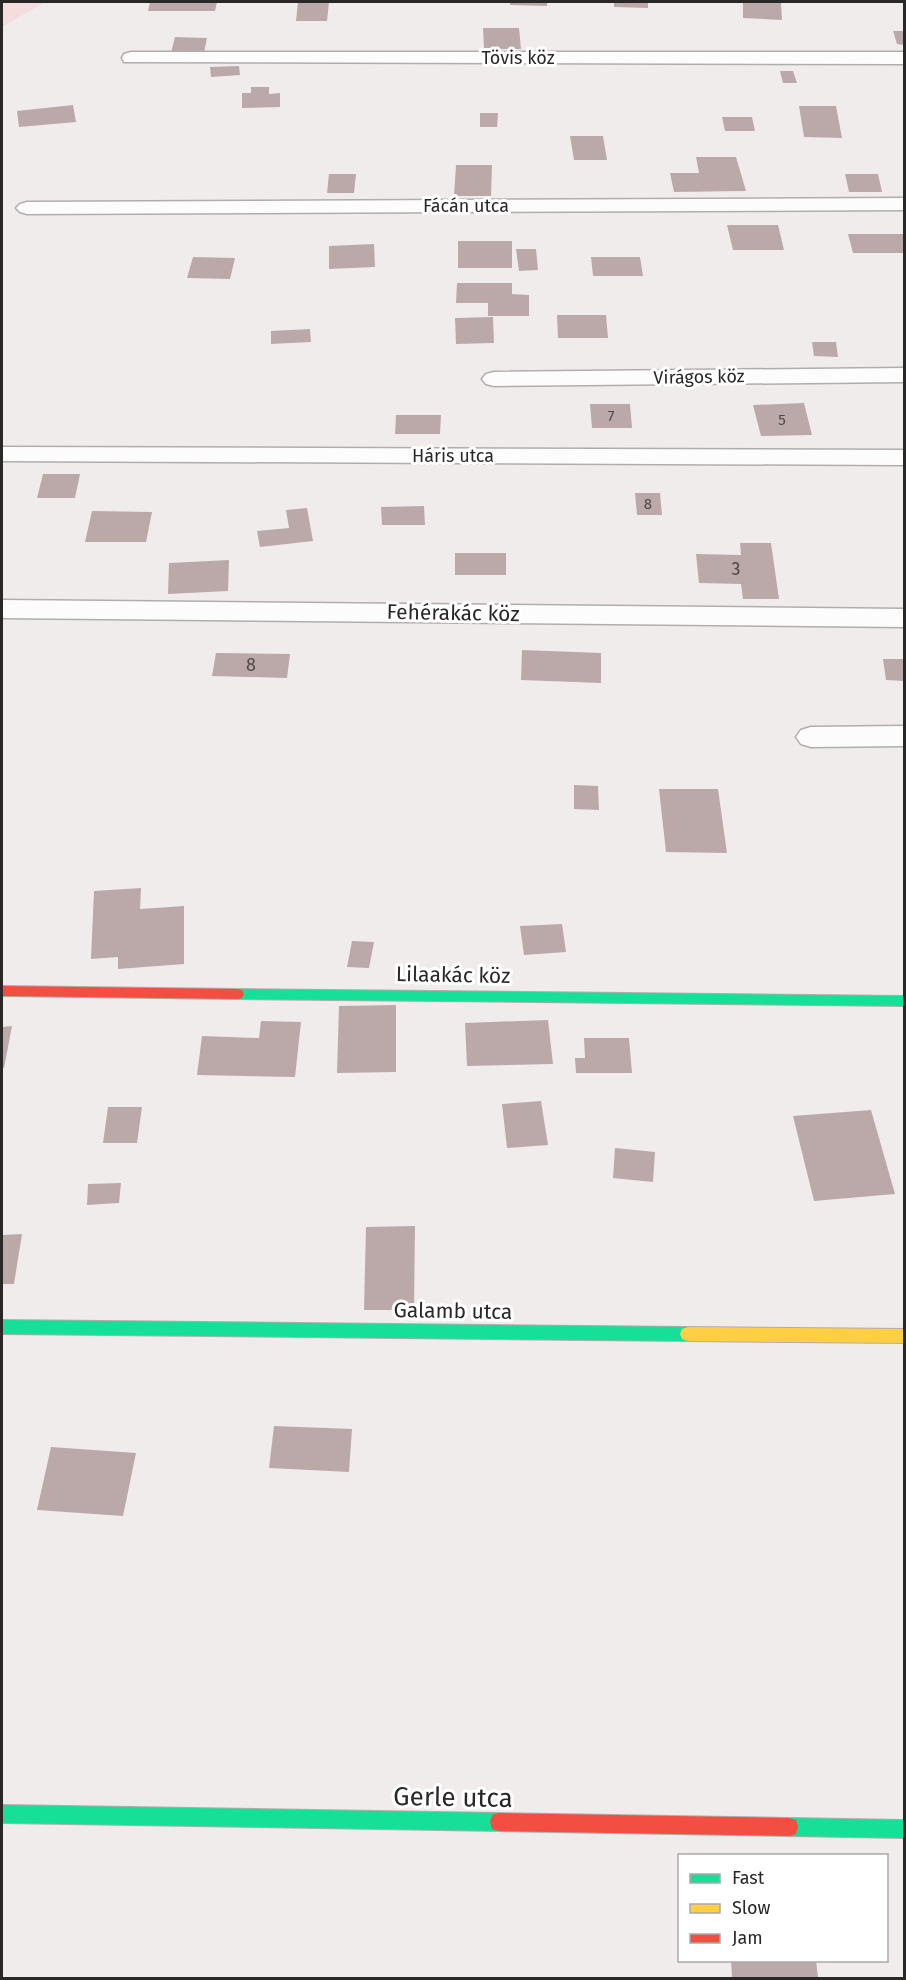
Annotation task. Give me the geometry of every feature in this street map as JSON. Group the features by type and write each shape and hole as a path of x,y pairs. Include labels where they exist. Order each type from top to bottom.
{"street":[{"name":"Tövis köz","path":"131,58 904,57"},
{"name":"Fácán utca","path":"27,208 904,204"},
{"name":"Virágos köz","path":"494,379 904,375"},
{"name":"Háris utca","path":"2,454 904,458"},
{"name":"Fehérakác köz","path":"2,609 904,618"},
{"path":"811,737 904,736"},
{"name":"Lilaakác köz","path":"2,991 904,1001"},
{"name":"Galamb utca","path":"2,1328 904,1336"},
{"name":"Gerle utca","path":"2,1814 904,1829"}],"shaded area":[{"path":"2,2 46,2 2,27"}],"building":[{"path":"150,2 217,2 215,11 148,11"},
{"path":"298,2 329,2 327,21 296,21"},
{"path":"510,2 547,2 547,6 510,5"},
{"path":"614,2 648,2 648,8 614,7"},
{"path":"743,2 781,3 782,20 743,18"},
{"path":"483,28 519,28 521,49 484,49"},
{"path":"893,31 904,31 904,45 897,44"},
{"path":"175,37 207,38 204,53 171,53"},
{"path":"239,66 240,75 211,77 210,67"},
{"path":"780,71 793,71 797,83 783,83"},
{"path":"251,87 269,87 269,94 280,93 280,107 242,108 242,93 251,93"},
{"path":"73,105 76,122 19,127 17,111"},
{"path":"799,106 836,106 842,138 804,137"},
{"path":"480,113 498,113 497,127 480,127"},
{"path":"722,117 752,117 755,131 725,131"},
{"path":"570,136 603,136 607,160 574,160"},
{"path":"696,157 736,157 746,191 674,192 670,173 699,173"},
{"path":"456,165 492,165 491,196 454,196"},
{"path":"329,174 356,174 354,193 327,193"},
{"path":"845,174 878,174 882,192 849,192"},
{"path":"727,225 778,225 784,250 733,250"},
{"path":"848,234 904,234 904,253 853,253"},
{"path":"458,241 512,241 512,268 458,268"},
{"path":"374,244 375,267 329,269 329,246"},
{"path":"516,249 536,249 538,270 519,271"},
{"path":"193,257 235,258 230,279 187,278"},
{"path":"591,257 640,257 643,276 593,276"},
{"path":"457,283 512,283 512,294 529,295 529,316 488,316 488,303 456,303"},
{"path":"557,315 606,315 608,338 558,338"},
{"path":"493,317 494,343 456,344 455,318"},
{"path":"310,329 311,342 271,344 271,331"},
{"path":"812,342 836,342 838,357 814,356"},
{"path":"804,403 812,435 761,436 753,405"},
{"path":"590,404 630,404 632,428 592,428"},
{"path":"396,415 441,415 440,434 395,434"},
{"path":"43,474 80,474 75,498 37,498"},
{"path":"635,493 660,493 662,515 637,515"},
{"path":"424,506 425,525 382,525 381,507"},
{"path":"307,508 313,541 260,547 257,531 289,528 286,510"},
{"path":"92,511 152,512 146,542 85,542"},
{"path":"740,543 771,543 779,599 743,599 741,584 699,583 696,554 741,555"},
{"path":"455,553 506,553 506,575 455,575"},
{"path":"229,560 228,591 168,594 169,563"},
{"path":"522,650 601,653 601,683 521,680"},
{"path":"216,653 290,654 287,678 212,676"},
{"path":"883,659 904,659 904,681 886,680"},
{"path":"574,785 598,786 599,810 574,809"},
{"path":"659,789 718,789 727,853 666,852"},
{"path":"141,888 140,909 184,906 184,964 118,969 118,957 91,959 94,891"},
{"path":"562,924 566,952 524,955 520,926"},
{"path":"352,941 374,942 369,968 347,967"},
{"path":"396,1005 396,1072 337,1073 339,1006"},
{"path":"548,1020 553,1064 467,1066 465,1023"},
{"path":"261,1021 301,1022 295,1077 197,1075 202,1036 259,1038"},
{"path":"12,1026 4,1068 2,1068 2,1027"},
{"path":"584,1038 629,1038 632,1073 576,1073 575,1058 585,1058"},
{"path":"541,1101 548,1145 507,1148 502,1104"},
{"path":"108,1107 142,1107 137,1143 103,1143"},
{"path":"871,1110 895,1194 814,1201 793,1116"},
{"path":"615,1148 655,1152 653,1182 613,1178"},
{"path":"121,1183 119,1203 87,1205 88,1184"},
{"path":"415,1226 414,1310 364,1310 366,1227"},
{"path":"22,1234 14,1284 2,1284 2,1235"},
{"path":"274,1426 352,1429 349,1472 269,1468"},
{"path":"51,1447 136,1453 123,1516 37,1510"},
{"path":"731,1962 816,1962 818,1978 732,1978"}],"traffic: fast":[{"path":"237,994 904,1001"},
{"path":"2,1327 688,1334"},
{"path":"2,1814 499,1822"},
{"path":"789,1827 904,1829"}],"traffic: slow":[{"path":"688,1334 904,1336"}],"traffic: jam":[{"path":"2,991 237,994"},
{"path":"499,1822 789,1827"}]}
